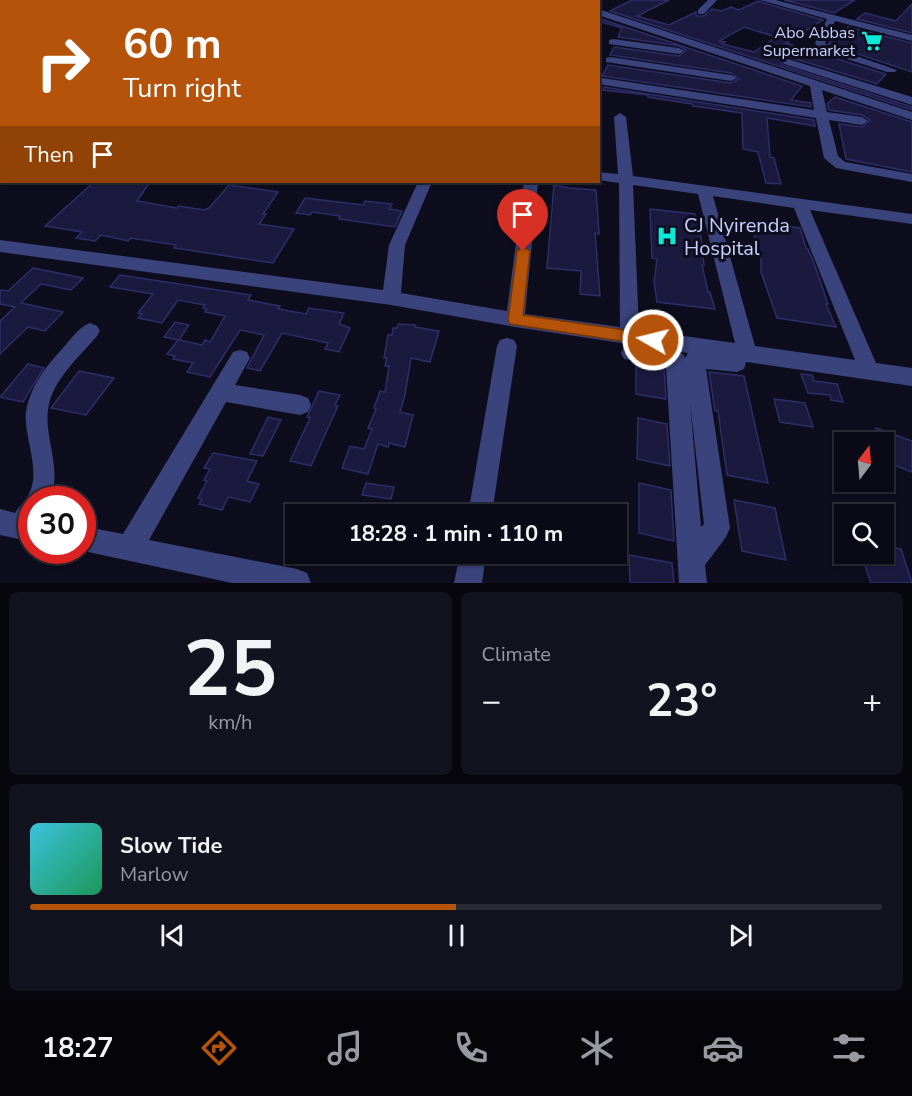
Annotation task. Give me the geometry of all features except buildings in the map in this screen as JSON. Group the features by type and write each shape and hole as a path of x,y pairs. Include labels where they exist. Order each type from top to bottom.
{"street":[{"path":"701,12 713,0"},
{"path":"764,0 912,38"},
{"path":"795,8 806,0"},
{"path":"600,4 620,8 710,37"},
{"path":"600,13 912,116"},
{"path":"832,18 820,43 823,48 891,70"},
{"path":"639,86 649,47 658,31"},
{"path":"613,42 679,51"},
{"path":"777,58 912,101"},
{"path":"610,60 731,78"},
{"path":"602,81 862,121"},
{"path":"814,84 831,158 841,165 912,178"},
{"path":"620,117 626,180 631,345"},
{"path":"600,176 912,219"},
{"path":"392,298 397,245 425,183"},
{"path":"515,320 531,183"},
{"path":"704,190 742,358"},
{"path":"800,204 869,370"},
{"path":"0,246 392,298 515,320 631,345 912,376"},
{"path":"44,486 46,473 37,412 42,392 90,332"},
{"path":"631,345 676,360 692,573"},
{"path":"482,504 507,346"},
{"path":"129,549 240,358"},
{"path":"692,573 717,528 695,360 742,358"},
{"path":"221,392 300,405"},
{"path":"96,542 297,583"},
{"path":"468,583 471,564"}],"place":[{"name":"Abo Abbas Supermarket","path":"872,41"},
{"name":"CJ Nyirenda Hospital","path":"667,236"}],"route":[{"path":"523,251 515,320 653,340"}]}
